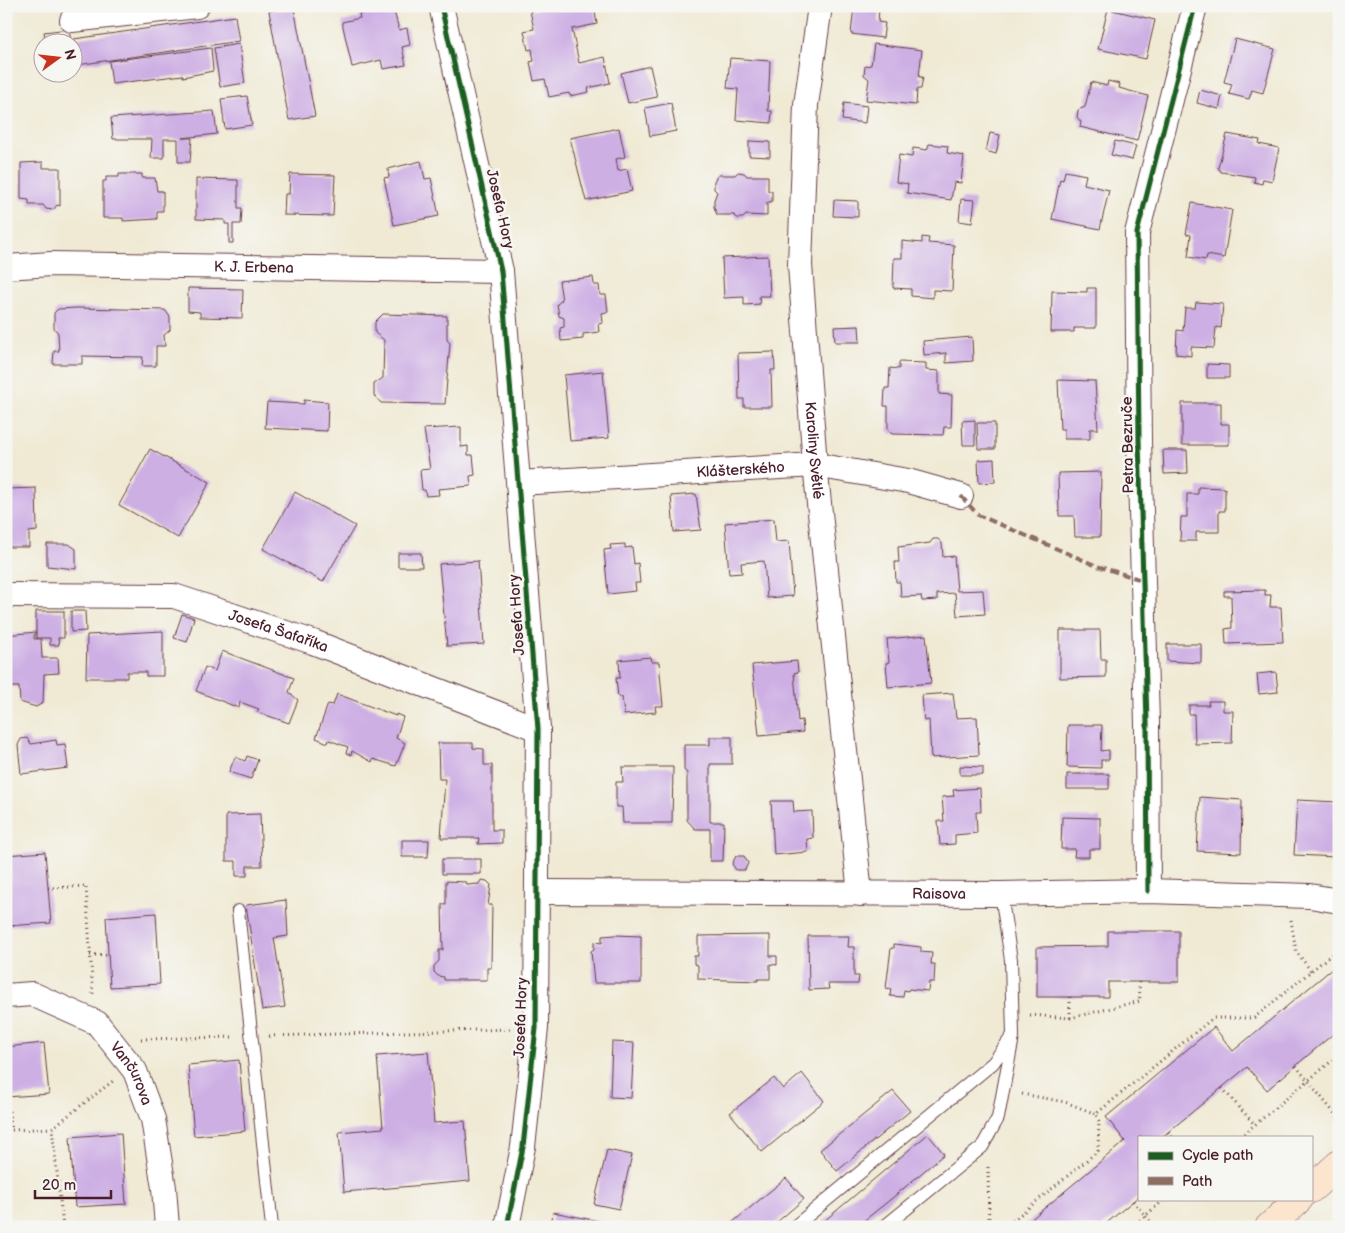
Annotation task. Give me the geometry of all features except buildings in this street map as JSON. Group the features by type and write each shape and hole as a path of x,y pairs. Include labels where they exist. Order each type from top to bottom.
{"street":[{"path":"72,20 197,6"},
{"name":"Josefa Hory","path":"441,6 501,271 538,729 536,1028 523,1147 507,1227"},
{"name":"Karoliny Světlé","path":"820,6 806,105 800,265 814,465 860,894"},
{"name":"Petra Bezruče","path":"1148,891 1147,723 1137,233 1196,6"},
{"name":"K. J. Erbena","path":"6,268 51,264 501,271"},
{"name":"Klášterského","path":"519,483 814,465 908,481 961,496"},
{"name":"Josefa Šafaříka","path":"6,595 174,596 322,646 538,729"},
{"name":"Raisova","path":"538,892 1001,894 1148,891 1310,896 1339,901"},
{"name":"Vančurova","path":"6,996 32,994 97,1023 135,1071 153,1119 164,1188 167,1227"},
{"path":"1312,1188 1339,1164"},
{"path":"1269,1227 1299,1200"}],"lane":[{"path":"884,1227 982,1147 998,1118 1013,1035 1011,960 1001,894"},
{"path":"238,911 272,1227"},
{"path":"794,1227 993,1063 1013,1035"}],"path":[{"path":"48,888 86,886 92,1021"},
{"path":"1290,913 1296,951 1312,970"},
{"path":"1096,1114 1213,1018 1254,1018 1333,953 1339,953"},
{"path":"90,956 106,955"},
{"path":"1012,1014 1070,1018 1140,1000 1140,982"},
{"path":"1070,997 1070,1018"},
{"path":"114,1045 135,1039 536,1028"},
{"path":"1241,1136 1339,1055"},
{"path":"1296,1066 1339,1119"},
{"path":"9,1111 11,1130 52,1128 117,1078 135,1071"},
{"path":"1222,1088 1255,1125"},
{"path":"1004,1090 1065,1102 1096,1114 1099,1121 1098,1151 1005,1227"},
{"path":"52,1128 63,1227"},
{"path":"1168,1132 1171,1136"},
{"path":"988,1137 988,1227"},
{"path":"1132,1227 1164,1200"},
{"path":"1133,1201 1156,1227"}],"marked path":[{"path":"961,496 978,515 1097,566 1142,580"}],"cycle path":[{"path":"441,6 501,271 538,729 536,1028 523,1147 507,1227"},
{"path":"1148,891 1147,723 1139,440 1137,233 1195,6"}]}
